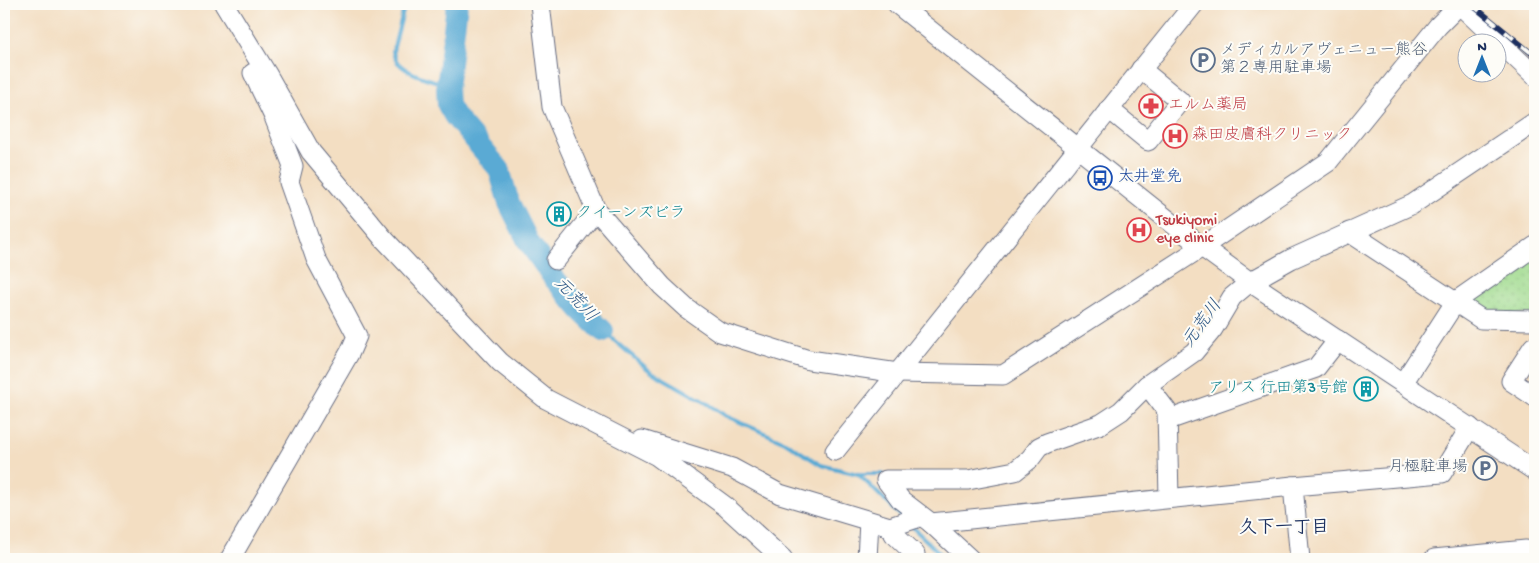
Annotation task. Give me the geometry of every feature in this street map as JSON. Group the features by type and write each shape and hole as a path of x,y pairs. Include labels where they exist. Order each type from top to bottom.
{"street":[{"path":"223,4 267,74 310,152 383,238 500,362 546,399 657,456 725,506 784,559"},
{"path":"223,4 274,117 293,166 289,182 316,259 357,336 350,352 230,559"},
{"path":"897,4 1202,247 1250,282 1535,469"},
{"path":"835,451 1194,4"},
{"path":"543,7 552,106 596,210 662,286 686,308 720,332 809,360 898,373 1003,375 1202,247 1328,162 1438,26 1459,4 1535,76"},
{"path":"1109,109 1148,142 1180,102 1141,69"},
{"path":"970,559 901,500 886,480 968,480 1014,471 1047,443 1101,424 1121,411 1147,385 1194,352 1213,329 1232,297 1250,282 1291,259 1413,204 1535,122"},
{"path":"556,260 596,210"},
{"path":"1349,232 1481,319 1535,320"},
{"path":"1403,383 1456,302 1535,246"},
{"path":"1168,420 1316,368 1338,340"},
{"path":"1535,348 1533,347 1511,382 1535,397"},
{"path":"1147,385 1167,411 1168,498"},
{"path":"625,439 637,438 700,457 732,468 780,494 893,527 922,519 1442,473 1470,427"},
{"path":"1293,486 1300,559"},
{"path":"867,559 869,521"},
{"path":"893,527 894,534 915,554 911,559"},
{"path":"1434,559 1529,549"}],"green space":[{"path":"1535,253 1535,314 1483,314 1465,301"}],"waterway":[{"path":"405,4 393,51 395,58 399,64 414,74 447,85"},
{"name":"元荒川","path":"457,4 447,89 448,105 455,117 499,169 509,203 529,243 553,277 582,311 603,331"},
{"name":"元荒川","path":"603,331 650,371 726,416 785,442 821,465 858,474 883,474"},
{"name":"元荒川","path":"858,474 903,518"},
{"name":"元荒川","path":"911,526 946,559"}],"railway":[{"path":"1471,4 1535,56"}],"place":[{"name":"メディカルアヴェニュー熊谷 第２専用駐車場","path":"1203,60"},
{"name":"エルム薬局","path":"1151,106"},
{"name":"森田皮膚科クリニック","path":"1175,136"},
{"name":"太井堂免","path":"1100,178"},
{"name":"クイーンズビラ","path":"559,214"},
{"name":"Tsukiyomi eye clinic","path":"1139,230"},
{"name":"アリス 行田第3号館","path":"1366,389"},
{"name":"月極駐車場","path":"1485,468"}],"district":[{"name":"久下一丁目","path":"1284,528"}]}
